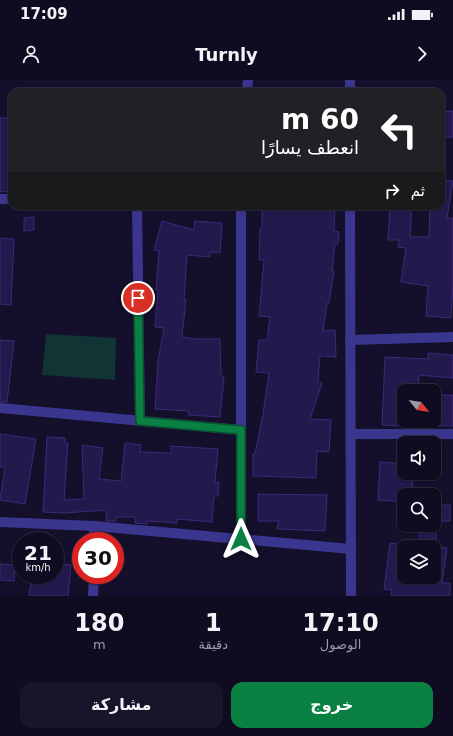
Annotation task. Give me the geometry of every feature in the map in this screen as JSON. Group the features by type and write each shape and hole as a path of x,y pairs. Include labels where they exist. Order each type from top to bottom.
{"street":[{"path":"137,210 140,421"},
{"path":"241,539 242,210"},
{"path":"350,210 351,596"},
{"path":"350,340 453,337"},
{"path":"0,408 241,430"},
{"path":"351,434 453,434"},
{"path":"0,522 94,526 351,549"},
{"path":"94,526 94,532"},
{"path":"94,584 94,596"}],"green space":[{"path":"46,334 116,338 115,380 42,375"}],"building":[{"path":"453,111 453,137 445,138 445,112"},
{"path":"0,118 8,118 8,191 0,192"},
{"path":"445,180 453,181 447,218 453,218 453,285 451,318 426,316 428,286 401,282 406,248 398,247 399,240 388,240 390,210 412,210 410,237 429,237 430,210 445,210"},
{"path":"262,210 335,210 334,231 339,232 338,244 335,244 332,271 334,271 323,331 335,330 336,357 320,356 318,382 322,383 310,419 331,420 329,452 317,451 316,478 253,476 253,454 255,454 263,414 269,373 256,372 259,340 267,340 270,317 259,316 264,260 259,260 260,228 262,228"},
{"path":"34,217 34,230 24,231 24,218"},
{"path":"162,221 194,230 195,221 222,223 220,253 210,252 210,257 187,255 184,299 186,299 182,337 196,339 220,339 221,376 224,377 220,417 188,415 189,411 155,409 158,361 164,328 155,327 159,251 154,250"},
{"path":"0,238 14,239 11,305 0,304"},
{"path":"0,340 14,341 7,402 0,402"},
{"path":"428,353 453,355 453,378 419,375 418,384 397,384 397,426 382,425 385,357 428,359"},
{"path":"441,395 453,395 453,426 441,426"},
{"path":"0,434 36,439 25,504 0,500 5,467 0,467"},
{"path":"47,437 65,438 65,443 68,443 64,500 84,499 82,445 103,448 99,479 121,481 125,443 141,445 140,452 171,453 171,446 218,449 215,482 219,482 218,496 214,496 212,522 177,519 177,523 147,521 147,524 135,523 135,517 116,517 116,521 106,521 107,510 64,513 43,512"},
{"path":"380,462 397,463 397,480 413,480 412,488 397,488 397,501 378,500"},
{"path":"258,494 327,495 325,531 277,529 279,521 258,521"},
{"path":"441,505 450,505 450,521 441,521"},
{"path":"419,532 436,532 436,540 420,540"},
{"path":"390,543 397,544 397,584 441,584 441,547 447,548 442,583 450,583 450,596 391,596 392,590 384,589"},
{"path":"0,564 12,565 12,581 0,580"},
{"path":"64,564 71,565 68,596 29,596 31,584 64,584"}],"route":[{"path":"138,298 140,421 241,430 241,539"}]}
